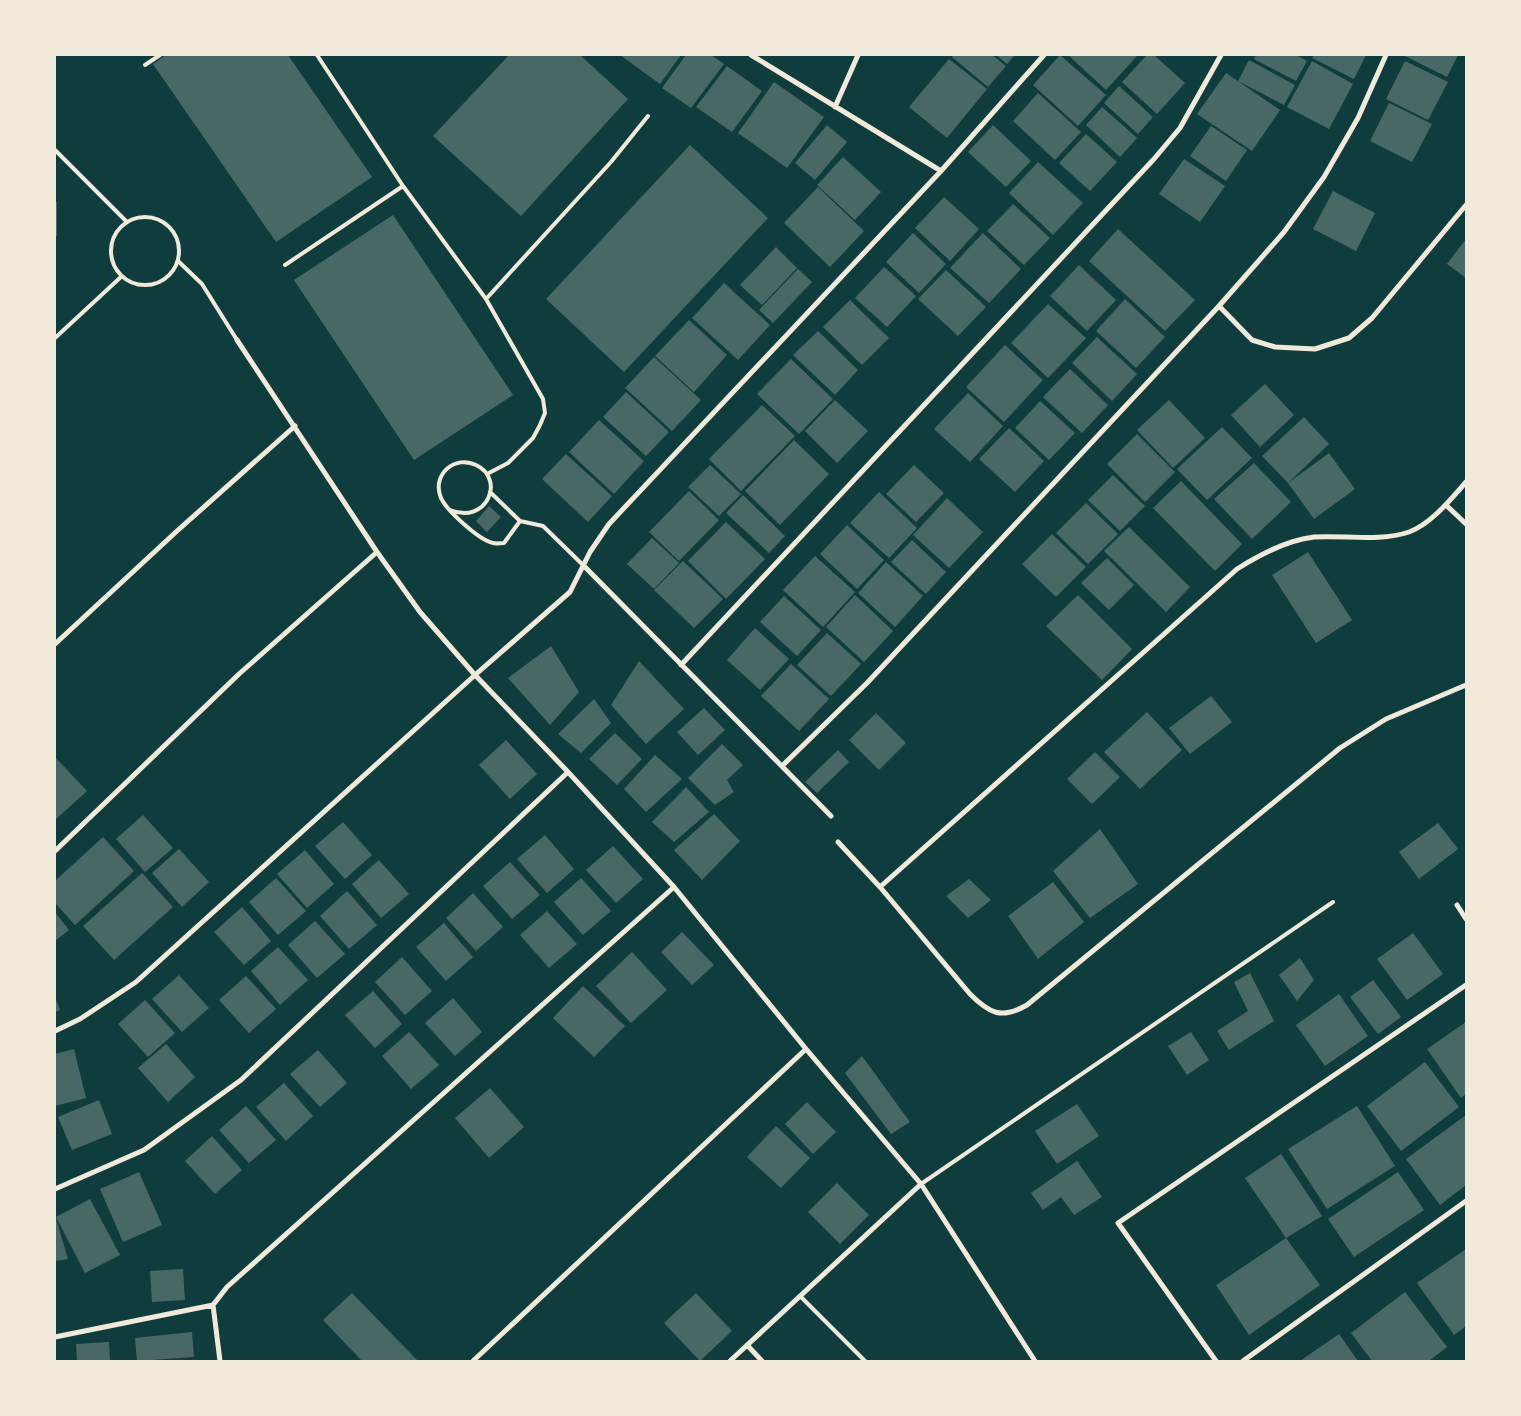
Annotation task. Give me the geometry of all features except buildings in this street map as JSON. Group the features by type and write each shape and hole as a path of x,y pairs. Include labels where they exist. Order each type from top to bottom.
{"street":[{"path":"751,55 941,171"},
{"path":"835,106 858,55"},
{"path":"55,1031 80,1019 136,982 475,675 570,592 596,542 609,524 941,171 1044,55"},
{"path":"681,665 1154,159 1180,128 1221,55"},
{"path":"782,766 867,682 1219,306 1284,232 1324,177 1358,118 1386,55"},
{"path":"1219,306 1252,340 1275,347 1315,350 1349,338 1372,318 1466,205"},
{"path":"237,340 377,552 420,612 475,675 674,886 806,1049 921,1184 1036,1361"},
{"path":"55,644 177,531 295,426"},
{"path":"880,887 1237,569 1262,554 1312,538 1388,536 1410,532 1446,505 1466,482"},
{"path":"1446,505 1466,524"},
{"path":"55,851 239,674 377,552"},
{"path":"584,566 830,816"},
{"path":"838,842 880,887 984,1008 998,1014 1014,1012 1026,1005 1340,748 1386,719 1466,685"},
{"path":"55,1189 144,1150 241,1080 568,772"},
{"path":"220,1361 213,1305 226,1287 674,886"},
{"path":"1457,905 1466,919"},
{"path":"1216,1361 1118,1223 1466,985"},
{"path":"473,1361 806,1049"},
{"path":"730,1361 921,1184"},
{"path":"1243,1361 1466,1201"},
{"path":"55,1336 213,1305"},
{"path":"747,1345 762,1361"}],"lane":[{"path":"145,65 160,55"},
{"path":"317,55 403,186 486,299 543,399 545,413 533,438 508,462 487,474"},
{"path":"486,299 611,162 648,116"},
{"path":"55,150 127,222"},
{"path":"285,266 403,186"},
{"path":"147,217 157,219 166,224 174,232 180,251 178,261 164,279 154,284 143,285 132,282 122,276 112,258 111,248 119,229 127,222 136,218 147,217"},
{"path":"178,261 202,284 237,340"},
{"path":"55,338 122,276"},
{"path":"450,510 467,514 482,507 487,500 490,492 490,483 487,474 472,462 462,461 453,464 440,477 439,495 443,504 469,529 492,543 504,543 520,521"},
{"path":"490,492 520,521 543,526 584,566"},
{"path":"921,1184 1333,902"},
{"path":"800,1296 865,1361"}]}
